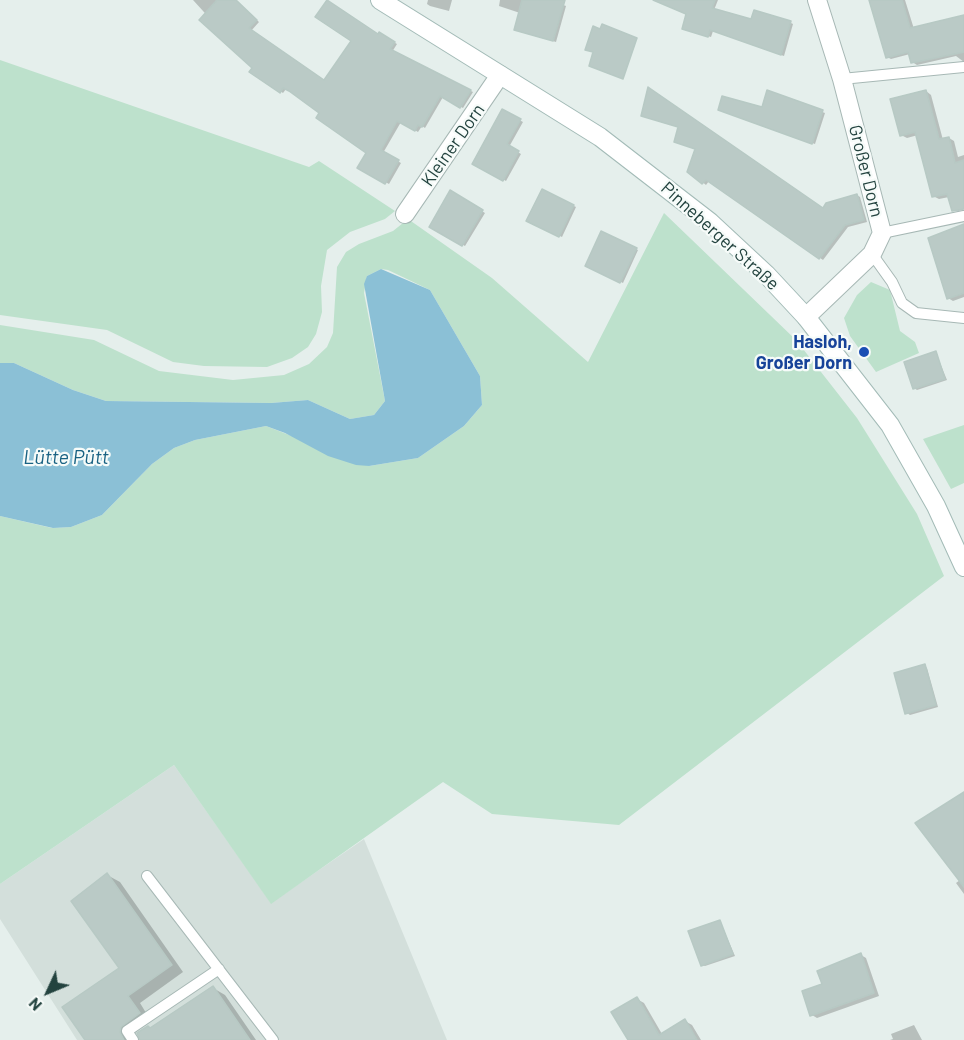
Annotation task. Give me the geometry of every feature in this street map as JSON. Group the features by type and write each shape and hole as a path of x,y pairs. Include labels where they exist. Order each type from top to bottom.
{"main road":[{"name":"Pinneberger Straße","path":"380,0 600,137 710,222 806,317 890,425 936,506 964,567"},
{"name":"Großer Dorn","path":"806,317 872,254 882,233 842,80 817,0"},
{"name":"Kleiner Dorn","path":"405,214 500,75"}],"lane":[{"path":"842,80 964,67"},
{"path":"882,233 964,216"},
{"path":"872,254 892,282 902,303 916,314 964,318"},
{"path":"147,876 273,1040"},
{"path":"133,1040 127,1032 219,969"}],"shaded area":[{"path":"174,765 271,903 364,839 447,1040 77,1040 0,919 0,884"}],"green space":[{"path":"0,60 309,167 319,161 395,211 385,219 350,232 327,250 321,286 322,312 316,334 308,347 292,358 267,367 204,366 173,362 107,330 0,315"},
{"path":"664,213 796,340 857,418 917,514 944,576 619,825 492,814 443,782 271,904 174,765 0,884 0,516 52,528 71,527 102,515 152,464 174,448 195,440 266,426 369,466 418,458 464,426 482,405 480,376 430,290 388,270 381,269 367,276 364,293 385,401 374,415 350,419 308,400 271,403 106,401 73,390 14,363 0,363 0,325 94,340 159,371 233,380 284,375 309,364 327,347 333,333 337,267 346,252 359,244 393,231 408,219 492,278 588,362"},
{"path":"871,282 890,290 900,331 915,342 919,353 876,372 850,336 844,318 857,295"},
{"path":"964,425 964,483 951,489 923,439"}],"water":[{"name":"Lütte Pütt","path":"381,269 430,290 480,376 482,405 464,426 418,458 369,466 356,465 328,456 285,433 266,426 195,440 174,448 152,464 102,515 71,527 53,528 0,516 0,363 14,363 73,390 106,401 271,403 308,400 350,419 374,415 385,401 364,284 367,276"}],"building":[{"path":"217,0 236,0 257,20 249,28 324,80 351,41 315,17 327,0 378,34 379,32 395,42 390,49 471,90 460,108 440,96 422,127 418,125 415,131 397,121 381,150 399,160 385,184 357,168 366,153 316,118 319,113 289,91 283,88 280,93 249,72 252,68 199,20"},
{"path":"522,0 565,0 553,41 514,30"},
{"path":"653,0 715,0 712,8 751,19 754,10 791,21 781,55 710,30 708,37 682,29 686,14"},
{"path":"869,0 902,0 910,28 964,15 964,52 911,63 908,52 886,58"},
{"path":"602,24 637,38 623,79 589,66 593,52 585,50 593,26 600,29"},
{"path":"648,87 823,208 826,203 857,194 864,220 845,225 819,259 706,180 702,184 687,172 695,149 674,142 678,127 641,116"},
{"path":"767,90 823,110 812,144 718,110 722,96 762,107"},
{"path":"926,90 939,139 949,137 955,163 964,160 964,209 952,211 947,194 932,197 915,132 900,136 890,99"},
{"path":"502,109 521,119 507,144 519,151 503,181 472,164"},
{"path":"542,189 574,205 559,237 526,221"},
{"path":"450,190 483,210 462,246 429,227"},
{"path":"964,224 964,293 947,299 928,238"},
{"path":"601,231 637,248 620,283 585,266"},
{"path":"936,351 945,379 913,389 904,362"},
{"path":"925,664 936,705 905,714 894,673"},
{"path":"964,792 964,887 915,823"},
{"path":"107,873 172,965 128,996 140,1013 121,1027 120,1032 124,1040 85,1040 62,1007 119,968 71,901"},
{"path":"720,920 733,954 701,966 688,931"},
{"path":"861,953 874,993 810,1016 802,991 822,984 817,971"},
{"path":"213,986 250,1040 140,1040 137,1033 148,1026 150,1028"},
{"path":"637,997 659,1035 685,1019 697,1040 628,1040 611,1012"}],"place":[{"name":"Hasloh, Großer Dorn","path":"864,352"}]}
